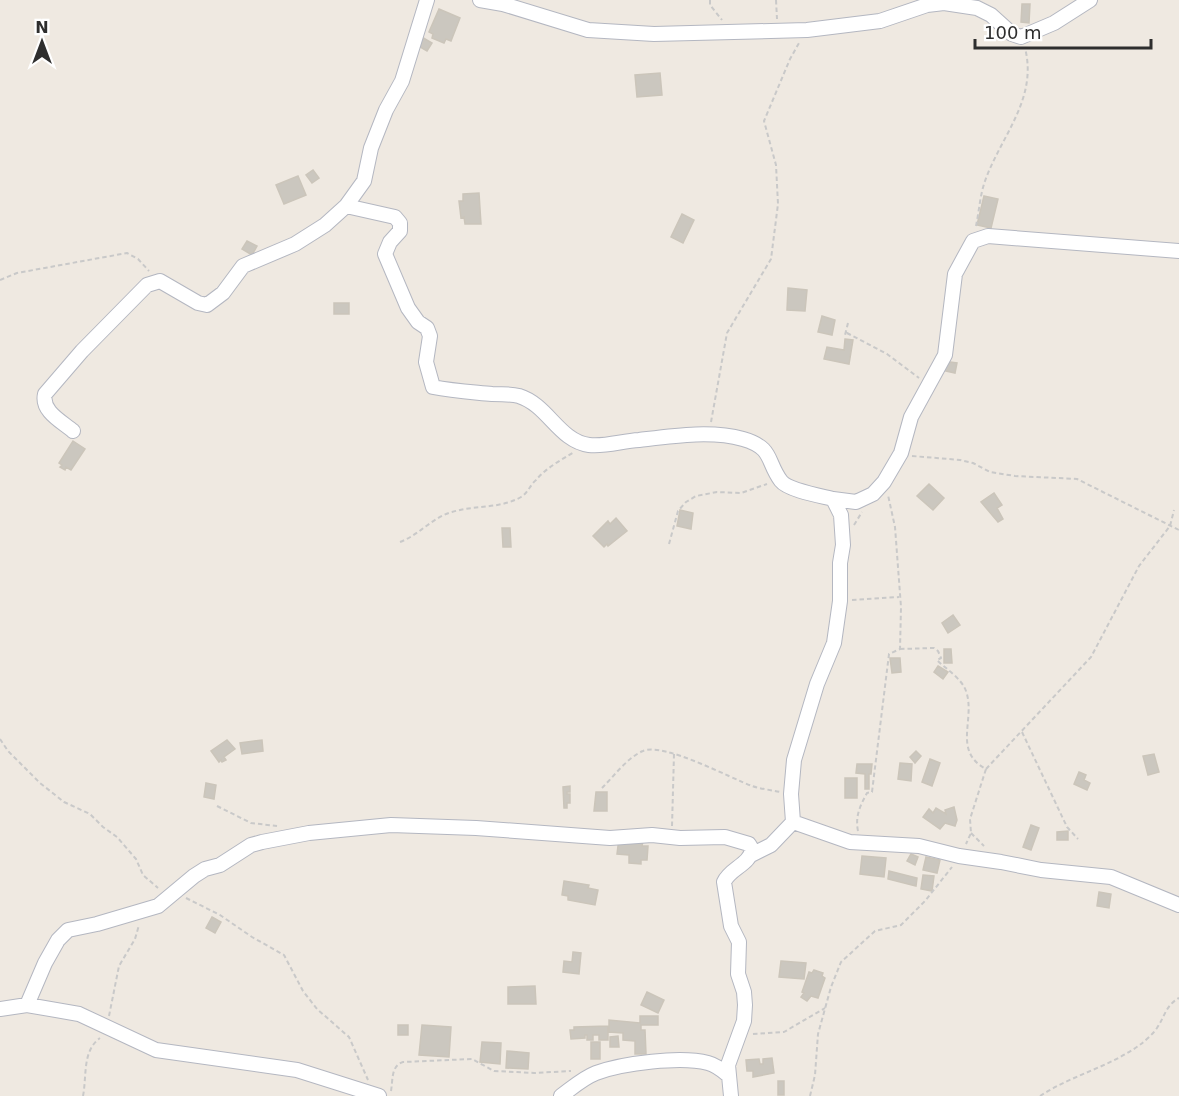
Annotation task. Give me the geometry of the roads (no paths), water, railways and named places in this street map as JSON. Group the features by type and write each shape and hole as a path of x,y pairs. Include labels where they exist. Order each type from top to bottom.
{"street":[{"path":"73,431 47,410 43,402 45,394 82,351 147,285 160,281 198,303 207,305 223,293 243,266 295,244 325,225 346,206 364,181 371,148 386,110 402,81 427,0"},
{"path":"480,0 503,4 588,30 654,34 807,30 880,21 927,5 944,3 977,8 991,15 1012,34 1021,37 1054,23 1090,0"},
{"path":"346,206 395,217 400,224 400,231 390,242 386,254 408,308 418,322 428,328 430,336 426,362 433,387 450,391 518,396 538,406 558,428 575,441 586,445 598,446 709,434 743,439 762,447 782,482 790,487 832,499 856,502 873,494 884,482 901,453 911,417 945,355 955,274 973,241 988,236 1179,251"},
{"path":"731,1096 728,1075 730,1055 745,1012 744,993 738,974 739,942 731,926 724,882 730,873 751,855 771,845 793,822 791,794 794,760 817,684 834,643 840,601 840,563 843,544 841,515 832,499"},
{"path":"793,822 850,842 919,846 959,856 1041,870 1111,878 1179,905"},
{"path":"27,1005 45,963 63,934 68,930 158,906 194,876 205,869 220,865 251,845 309,832 391,825 476,828 610,838 652,835 671,838 725,837 749,844 752,849 751,855"},
{"path":"0,1009 27,1005 79,1014 156,1050 279,1066 370,1094"},
{"path":"561,1096 584,1078 619,1067 686,1061 719,1067 728,1075"}]}
